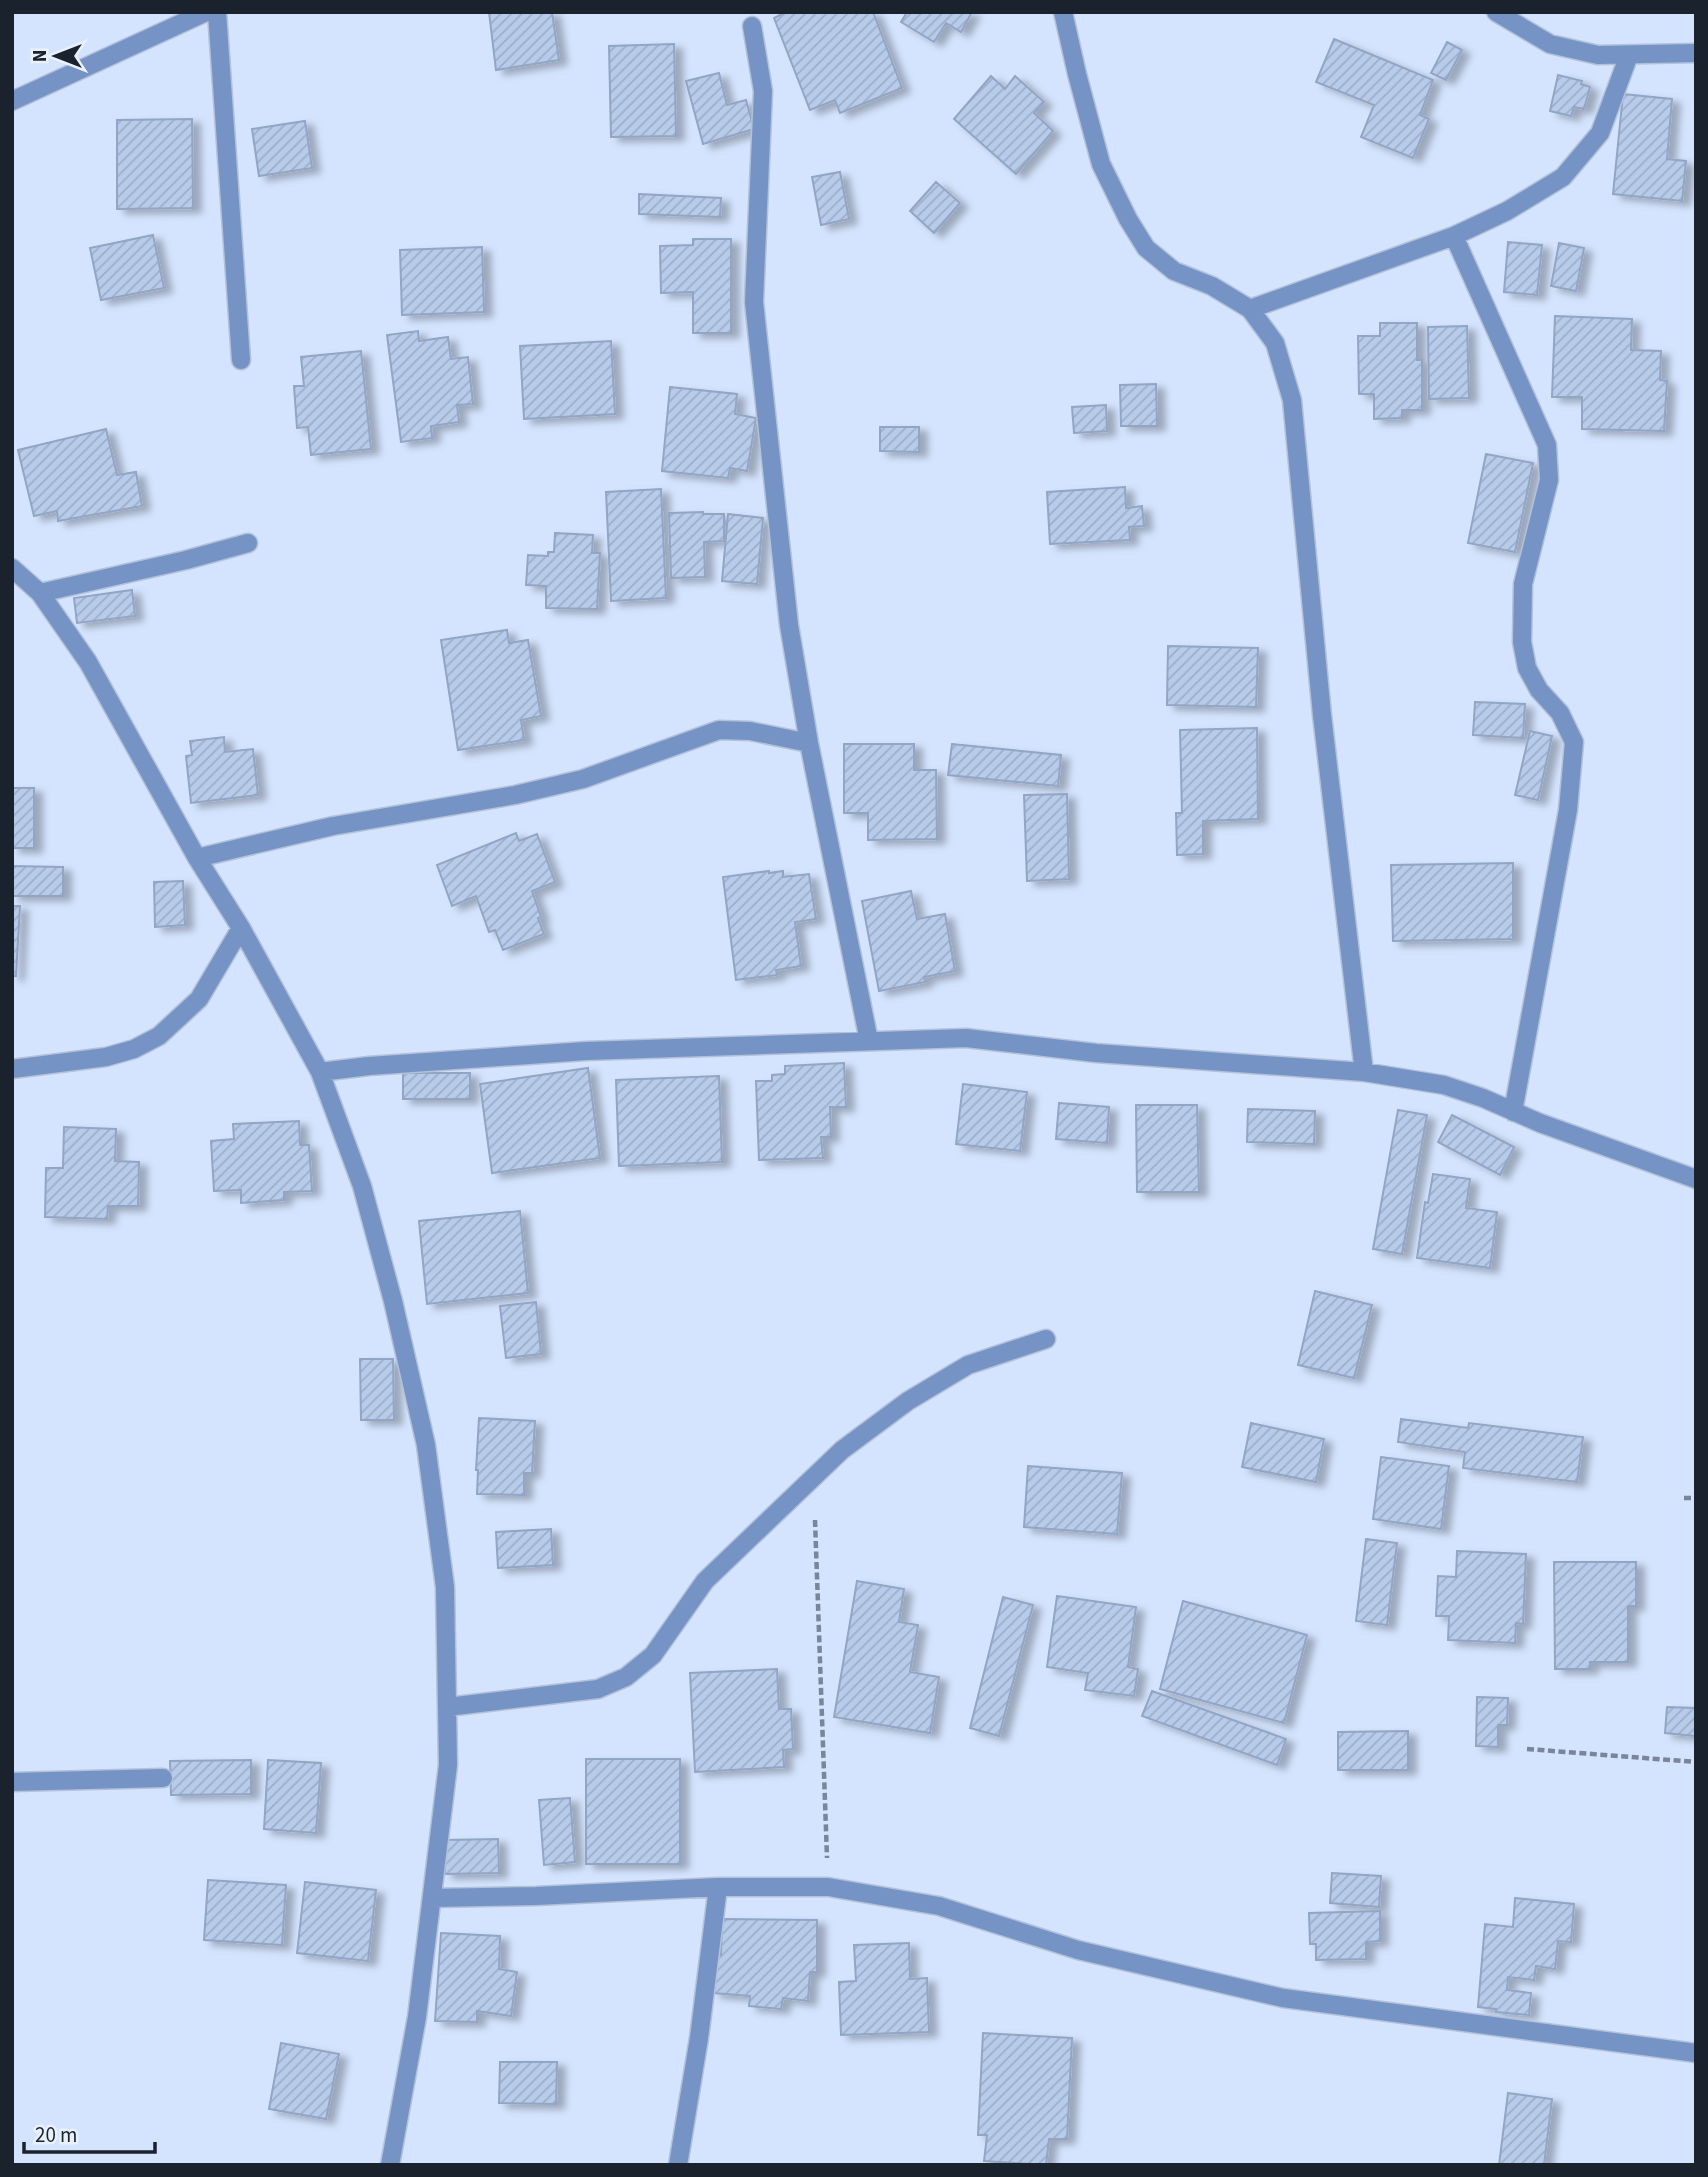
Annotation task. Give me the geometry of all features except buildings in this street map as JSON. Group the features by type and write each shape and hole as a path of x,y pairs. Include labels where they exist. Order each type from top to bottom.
{"street":[{"path":"12,101 206,12"},
{"path":"217,12 242,360"},
{"path":"1063,12 1101,164 1128,219 1146,248 1174,271 1212,286 1250,309 1275,343 1292,400 1322,715 1364,1072"},
{"path":"1496,12 1550,44 1598,55 1696,53"},
{"path":"752,26 763,91 754,302 789,625 809,743 869,1041"},
{"path":"1250,309 1454,236 1507,211 1563,177 1600,133 1629,55"},
{"path":"1454,236 1547,445 1549,480 1523,584 1522,642 1527,668 1539,690 1560,713 1574,742 1569,810 1513,1112"},
{"path":"40,593 186,560 248,542"},
{"path":"12,568 40,593 88,662 197,858 241,928 320,1072 362,1186 393,1301 426,1445 445,1587 449,1765 417,2017 390,2165"},
{"path":"197,858 333,827 583,779 719,730 750,731 809,743"},
{"path":"12,1069 106,1057 134,1049 159,1036 199,999 241,928"},
{"path":"320,1072 369,1066 586,1051 966,1038 1096,1053 1364,1072 1444,1085 1696,1179"},
{"path":"447,1707 598,1689 626,1678 653,1655 705,1581 842,1450 908,1401 968,1364 1046,1339"},
{"path":"12,1782 163,1778"},
{"path":"432,1898 718,1887 828,1887 939,1906 1078,1950 1283,1998 1696,2053"},
{"path":"678,2165 699,2038 718,1887"}],"path":[{"path":"814,1477 828,1887"},
{"path":"1684,1498 1696,1498"},
{"path":"1527,1749 1696,1762"}]}
